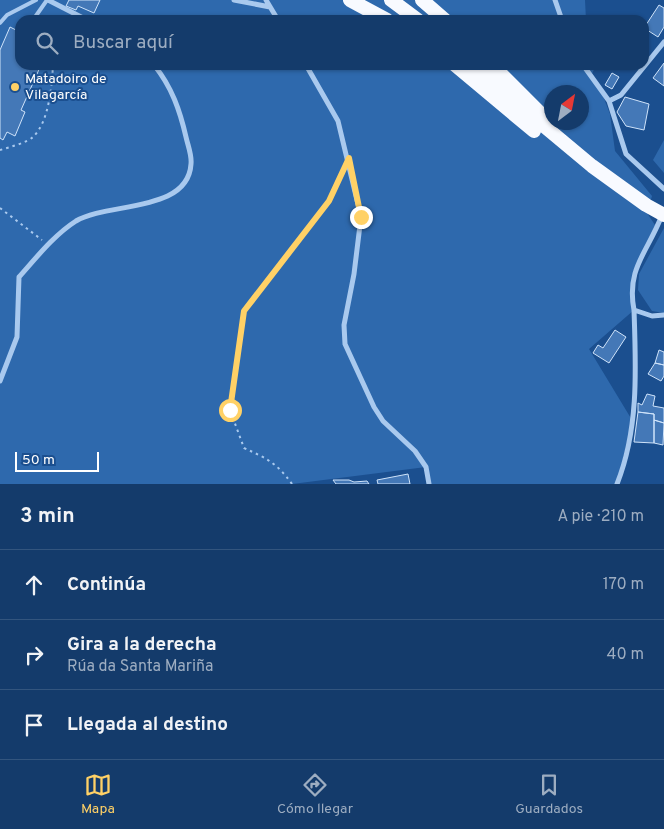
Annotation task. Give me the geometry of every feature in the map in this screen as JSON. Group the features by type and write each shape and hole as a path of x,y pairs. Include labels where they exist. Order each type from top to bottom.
{"highway":[{"path":"350,0 378,15"},
{"path":"391,0 411,15"},
{"path":"422,0 439,15"},
{"path":"461,70 546,141 592,166"},
{"path":"477,70 592,166 646,205 664,215"},
{"path":"497,70 592,166"}],"street":[{"path":"48,0 77,15"},
{"path":"234,0 270,7"},
{"path":"266,0 275,15"},
{"path":"555,0 560,15"},
{"path":"649,61 664,42"},
{"path":"0,381 17,337 19,277 49,245 76,221 103,211 159,200 179,188 190,173 192,161 180,110 170,88 157,70"},
{"path":"309,70 338,121 349,158 361,217 354,274 344,325 345,344 374,407 383,421 415,451 426,467 429,484"},
{"path":"587,70 609,101 626,154 664,189"},
{"path":"609,101 621,96 642,70"},
{"path":"617,484 630,446 637,372 634,310 631,294 633,272 657,228 664,210"},
{"path":"634,310 652,316 664,315"}],"lane":[{"path":"0,24 7,15 36,0"},
{"path":"37,15 48,0"}],"path":[{"path":"0,150 33,137 40,126 52,93 53,70"},
{"path":"292,484 280,467 270,460 244,448 230,410 244,311 329,201 349,158"},
{"path":"0,208 49,245"}],"shaded area":[{"path":"0,0 585,0 586,15 15,15 15,70 594,70 591,76 600,88 610,114 615,151 652,196 647,213 657,228 633,272 634,310 589,349 632,420 617,484 429,484 426,467 292,484 0,484"},
{"path":"664,140 664,173 653,160"},
{"path":"664,228 664,313 652,311 638,290 639,274"}],"building":[{"path":"69,0 100,0 94,13 78,6 76,10 66,6"},
{"path":"659,5 664,8 664,27 658,37 649,31 649,20"},
{"name":"Matadoiro de Vilagarcía","path":"10,27 15,30 15,70 39,70 21,110 25,112 15,136 7,132 3,140 0,138 0,50"},
{"path":"664,63 664,86 653,78"},
{"path":"612,73 619,77 612,89 605,85"},
{"path":"625,97 649,104 644,130 626,126 617,112"},
{"path":"615,330 626,337 609,363 593,353 598,345 603,348"},
{"path":"659,350 664,352 664,365 655,363"},
{"path":"655,363 664,365 664,376 661,381 648,374"},
{"path":"647,394 655,396 653,406 664,408 664,423 654,420 654,414 638,412 638,403 642,405"},
{"path":"638,412 654,414 654,443 634,442"},
{"path":"654,420 664,423 663,445 654,443"},
{"path":"408,474 410,484 378,484 377,480"},
{"path":"333,480 367,481 369,484 336,484"}],"place":[{"name":"Matadoiro de Vilagarcía","path":"15,87"}],"route":[{"path":"230,410 244,311 329,201 349,158 361,217"}]}
